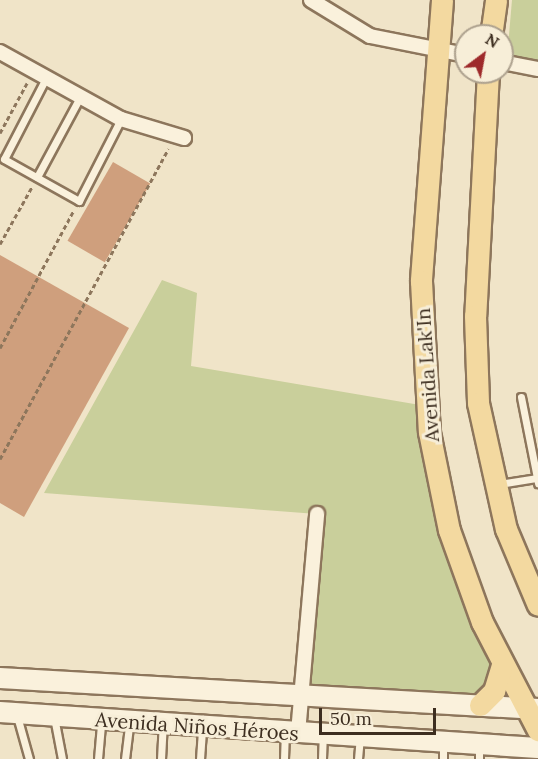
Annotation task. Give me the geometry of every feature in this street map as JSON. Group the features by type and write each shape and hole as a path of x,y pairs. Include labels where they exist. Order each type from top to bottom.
{"main road":[{"name":"Avenida Lak'In","path":"442,0 421,281 426,406 449,530 502,664 531,708 538,730"},
{"path":"493,24 496,0"},
{"path":"487,84 475,316 478,403 506,529 538,605"},
{"path":"480,705 494,691 502,664"},
{"name":"Avenida Niños Héroes","path":"0,678 301,697 531,708"},
{"name":"Avenida Niños Héroes","path":"8,713 360,737 443,750 518,753 538,748"}],"street":[{"path":"311,0 325,4 370,36 454,53"},
{"path":"0,52 121,119 179,137"},
{"path":"514,64 538,69"},
{"path":"292,733 301,697 317,514"}],"lane":[{"path":"40,75 4,159 79,201 121,119"},
{"path":"37,177 80,97"},
{"path":"496,485 538,480 521,398"},
{"path":"8,713 29,759"},
{"path":"54,716 62,759"},
{"path":"98,759 102,719"},
{"path":"125,759 129,721"},
{"path":"161,759 163,724"},
{"path":"200,759 202,726"},
{"path":"284,759 292,733"},
{"path":"322,759 323,735"},
{"path":"358,759 360,737"}],"path":[{"path":"0,133 40,75"},
{"path":"0,459 179,137"},
{"path":"0,244 37,177"},
{"path":"0,348 79,201"}],"green space":[{"path":"512,0 538,0 538,63 514,59 514,24 510,24"},
{"path":"162,280 197,293 191,366 426,406 441,493 502,664 489,697 301,697 317,514 44,493"}],"building":[{"path":"113,162 150,184 105,262 68,241"},
{"path":"0,255 129,328 24,517 0,503"}]}
